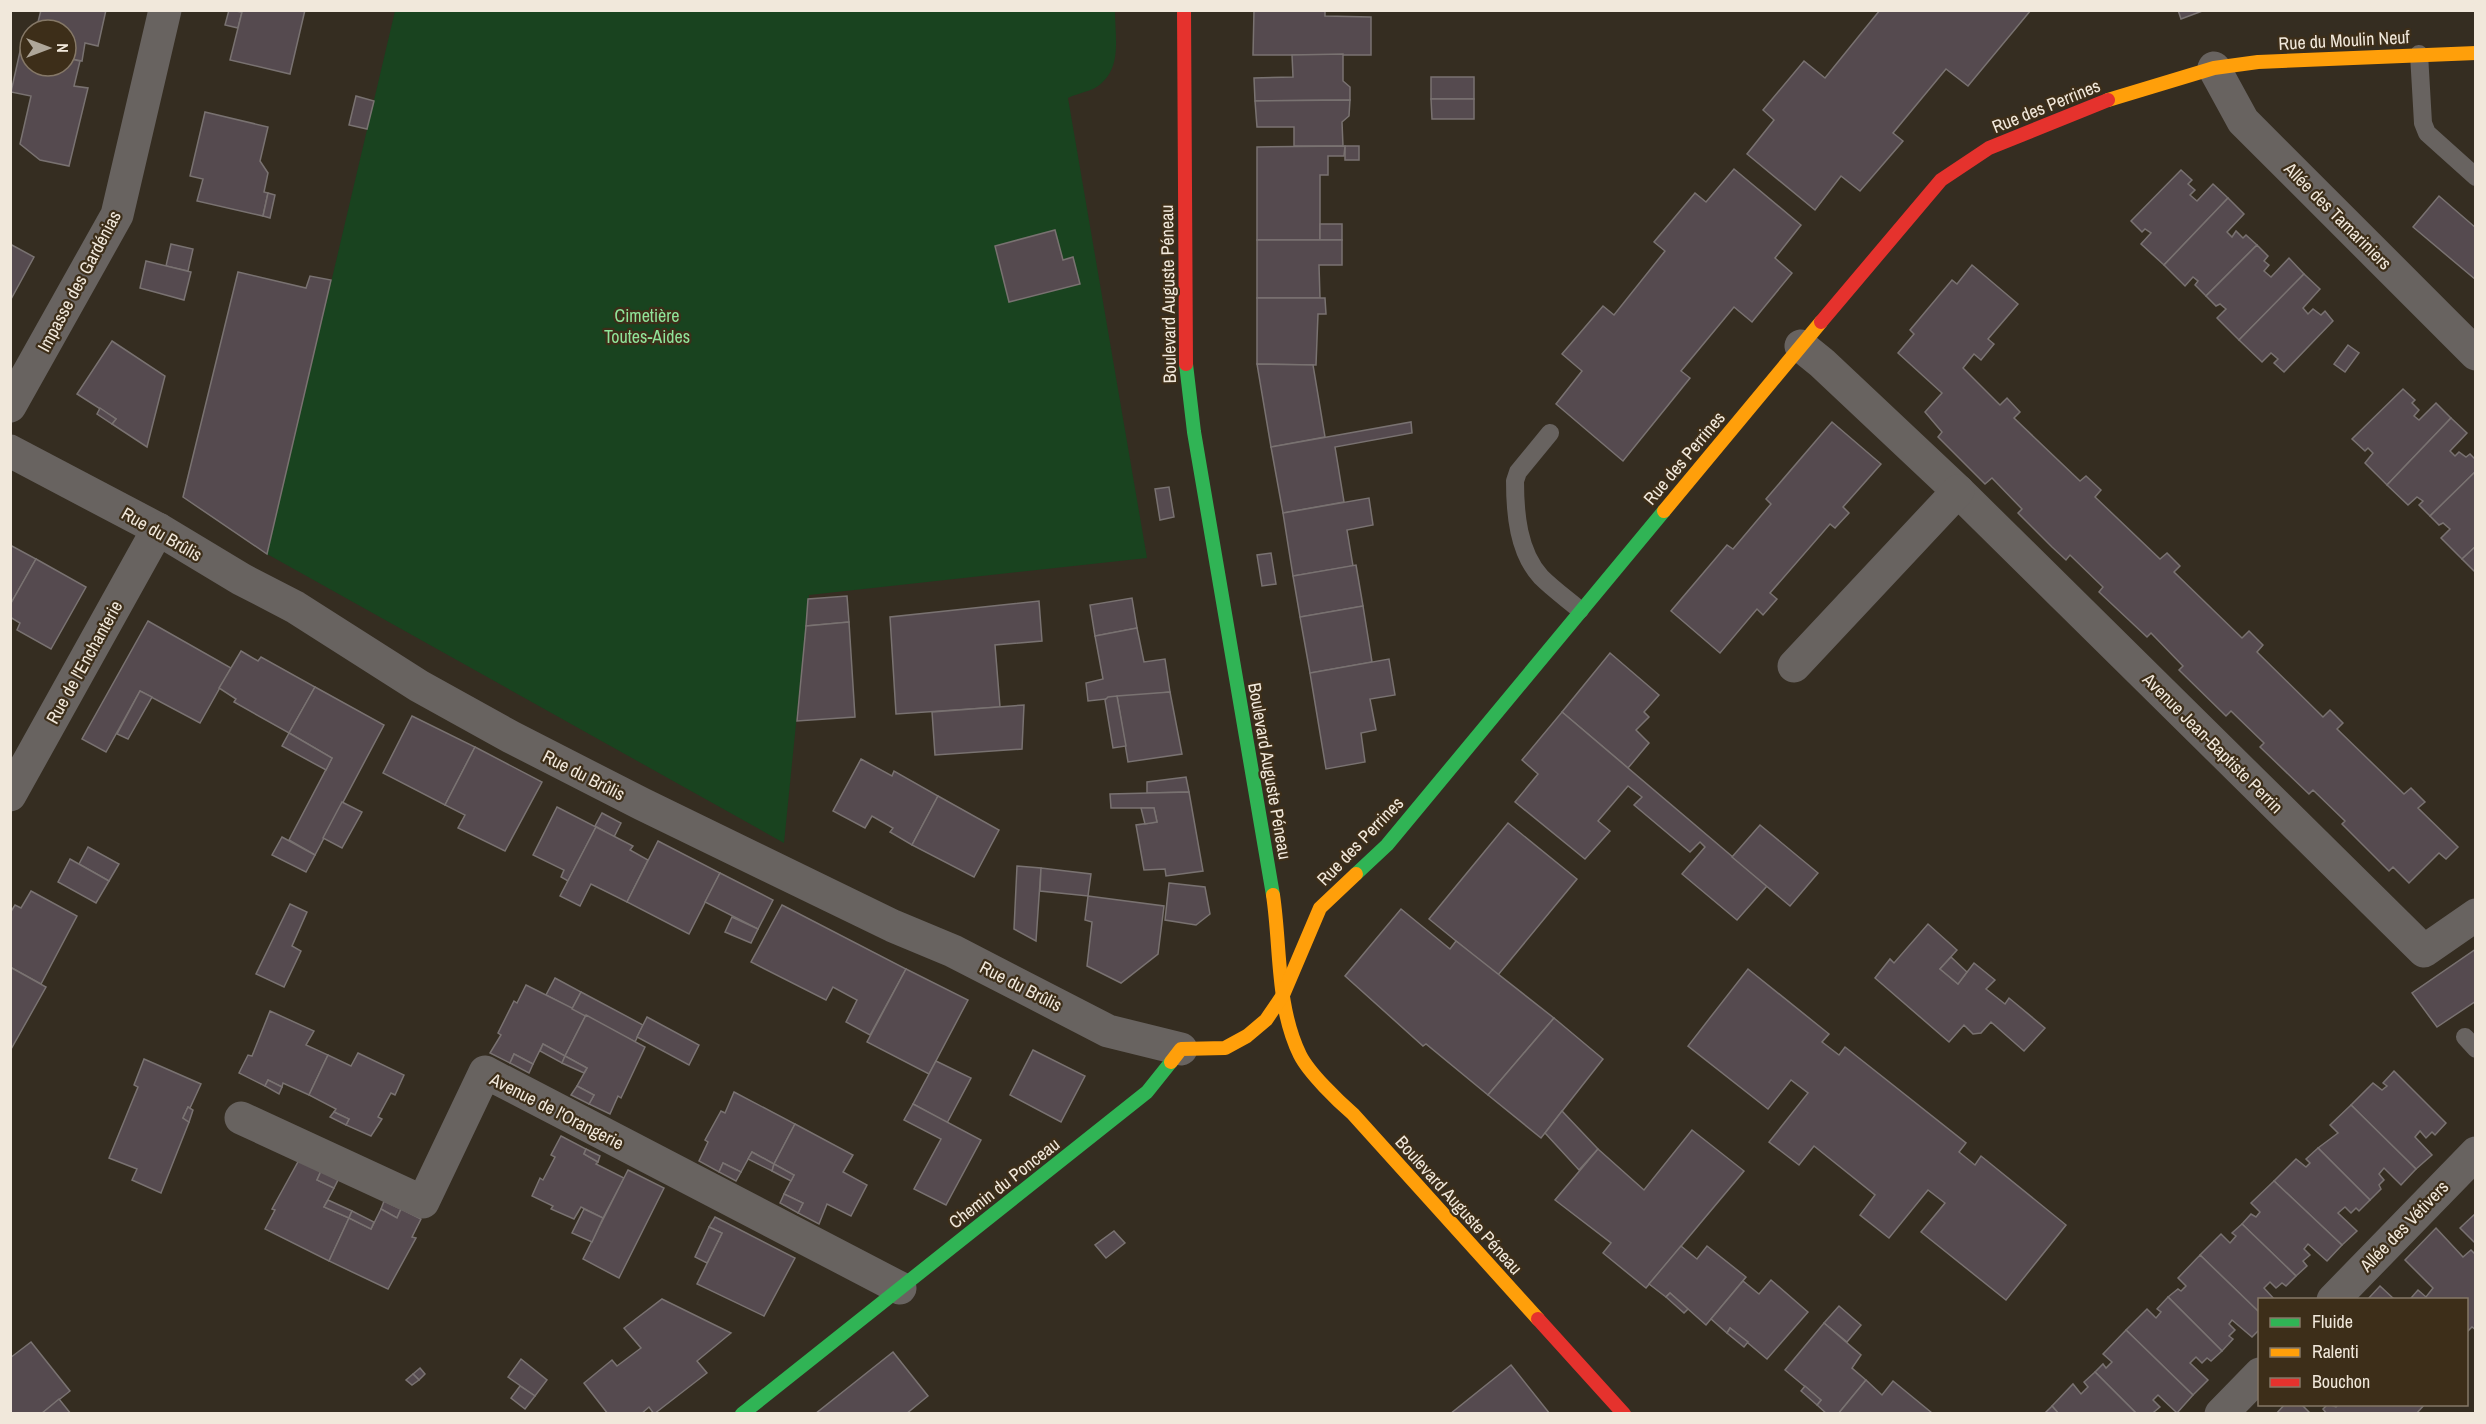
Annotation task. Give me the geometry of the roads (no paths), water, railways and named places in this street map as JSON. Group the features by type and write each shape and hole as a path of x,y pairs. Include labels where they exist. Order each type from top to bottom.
{"street":[{"name":"Impasse des Gardénias","path":"10,406 117,215 165,10"},
{"name":"Boulevard Auguste Péneau","path":"1184,10 1187,384 1271,886 1283,995 1289,1026 1301,1058 1338,1101 1353,1114 1624,1413"},
{"name":"Rue du Moulin Neuf","path":"2214,68 2258,62 2475,53"},
{"name":"Rue des Perrines","path":"1283,995 1320,908 1387,844 1920,202 1941,180 1989,148 2086,107 2214,68"},
{"name":"Allée des Tamariniers","path":"2214,68 2243,121 2475,354"},
{"name":"Avenue Jean-Baptiste Perrin","path":"1801,346 1958,491 2424,951 2475,915"},
{"name":"Rue du Brûlis","path":"10,452 158,529 241,579 295,607 419,686 621,794 893,926 953,951 1108,1031 1181,1049"},
{"path":"1794,666 1958,491"},
{"name":"Rue de l'Enchanterie","path":"10,795 158,529"},
{"path":"1181,1049 1225,1048 1247,1036 1266,1020 1283,995"},
{"name":"Chemin du Ponceau","path":"742,1413 1148,1092 1181,1049"},
{"name":"Avenue de l'Orangerie","path":"241,1119 423,1202 485,1072 900,1288"},
{"name":"Allée des Vétivers","path":"2333,1298 2475,1153"},
{"path":"2221,1413 2258,1375"}],"lane":[{"path":"2420,54 2423,123 2427,133 2475,177"},
{"path":"1550,433 1518,472 1515,481 1522,543 1531,564 1542,578 1580,610"}],"park label":[{"name":"Cimetière Toutes-Aides","path":"647,325"}]}
